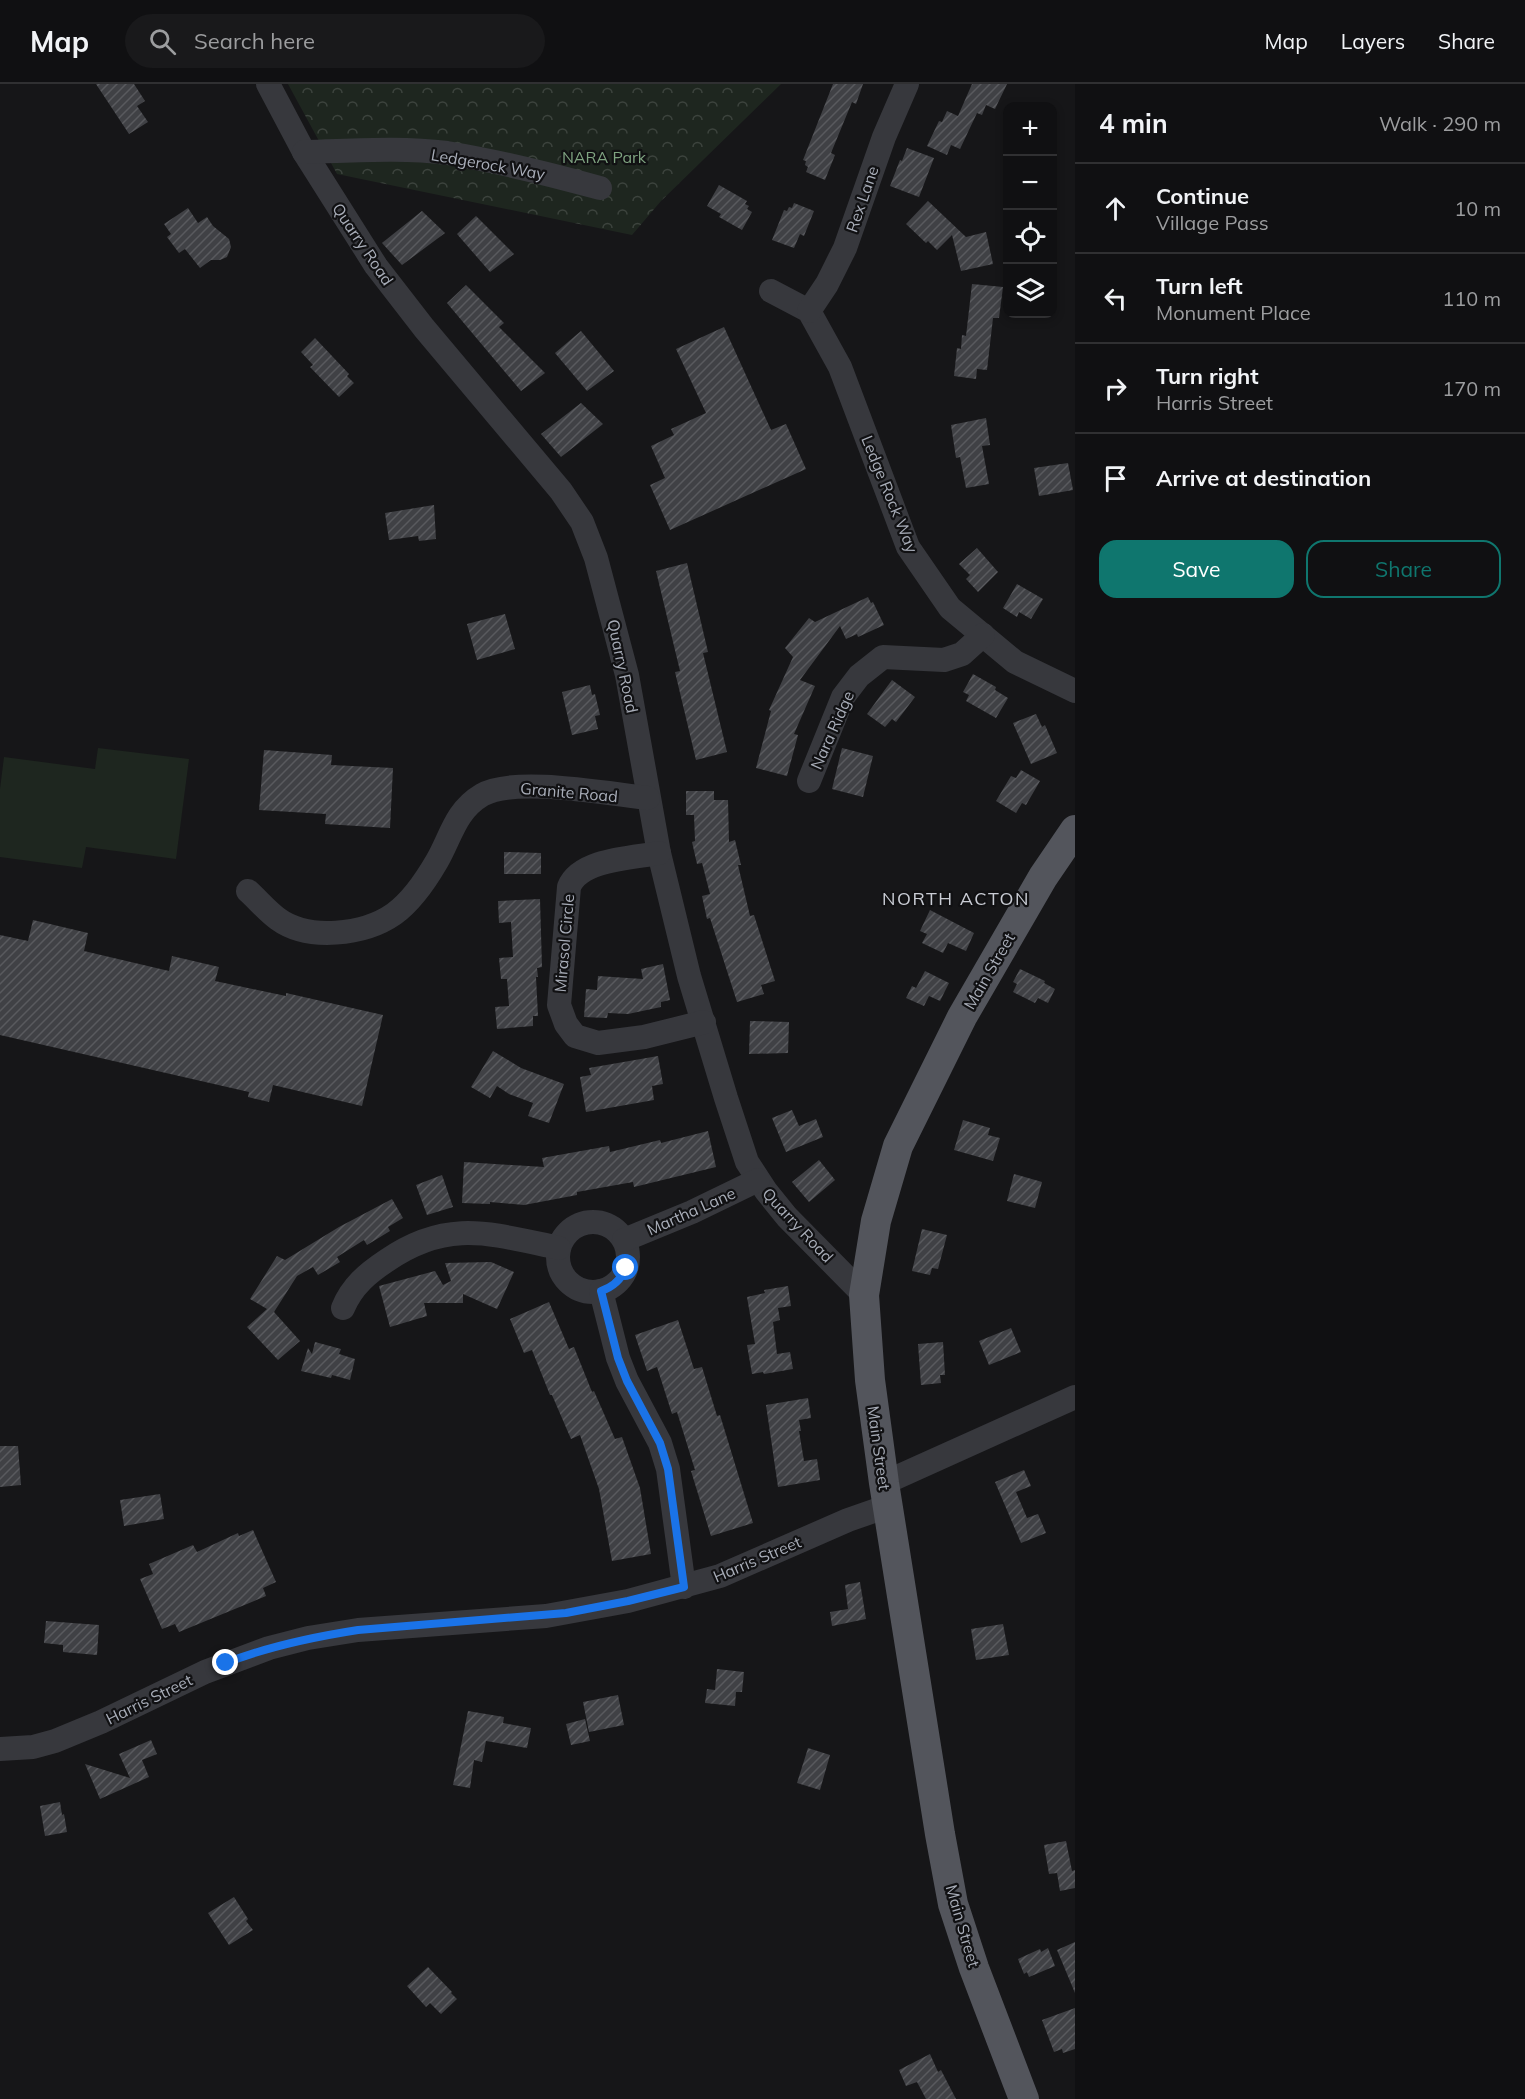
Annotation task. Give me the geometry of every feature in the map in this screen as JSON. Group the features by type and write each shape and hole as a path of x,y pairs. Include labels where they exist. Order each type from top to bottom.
{"main road":[{"name":"Main Street","path":"1024,2099 974,1968 954,1904 940,1834 886,1494 870,1380 864,1295 876,1221 889,1172 903,1137 962,1017 1043,877 1075,830"}],"street":[{"name":"Quarry Road","path":"268,84 304,152 376,266 424,328 561,491 582,522 596,558 624,665 659,854 689,976 744,1152 758,1180 787,1217 864,1295"},
{"name":"Rex Lane","path":"809,311 827,284 845,248 884,137 907,84"},
{"name":"Ledgerock Way","path":"304,152 381,150 445,153 516,166 600,188"},
{"path":"771,291 809,311"},
{"name":"Ledge Rock Way","path":"809,311 840,367 908,547 950,608 1015,662 1075,691"},
{"name":"Nara Ridge","path":"809,781 843,697 859,676 883,657 944,660 962,654 983,635"},
{"name":"Granite Road","path":"248,891 279,920 300,928 322,934 361,930 394,914 420,888 438,860 446,839 466,807 483,794 506,787 546,787 648,798"},
{"name":"Mirasol Circle","path":"659,854 594,866 579,872 572,881 569,887 559,1005 566,1024 575,1036 598,1043 644,1037 704,1022"},
{"name":"Martha Lane","path":"624,1240 692,1212 758,1180"},
{"path":"589,1222 609,1226 615,1230 624,1240 628,1261 623,1275 614,1285 601,1291 581,1290 570,1284 560,1267 559,1248 570,1230 589,1222"},
{"path":"343,1308 352,1290 368,1274 401,1251 434,1237 470,1232 488,1233 559,1248"},
{"path":"601,1291 618,1358 627,1381 660,1443 668,1469 684,1587"},
{"name":"Harris Street","path":"0,1749 33,1747 55,1741 101,1722 205,1672 247,1655 288,1643 358,1630 566,1613 684,1587 739,1569 848,1520 886,1494 1075,1397"}],"green space":[{"name":"NARA Park","path":"288,84 781,84 661,201 632,235 337,174"},
{"path":"98,748 189,759 176,859 86,847 82,868 0,857 0,789 4,757 95,769"}],"building":[{"path":"96,84 134,84 145,101 137,106 148,122 129,134"},
{"path":"833,84 863,84 856,104 852,102 831,153 835,155 825,180 806,172 808,167 805,165 806,161 803,160"},
{"path":"972,84 1007,84 995,109 986,105 982,115 977,113 960,149 951,145 947,155 927,146 939,121 942,122 947,111 958,116"},
{"path":"907,148 934,158 919,197 890,186"},
{"path":"719,185 747,201 745,204 749,206 747,209 752,212 742,230 719,217 721,214 707,206"},
{"path":"928,201 966,237 986,232 993,264 961,271 952,235 937,250 906,224"},
{"path":"794,203 814,211 804,236 800,234 794,248 772,240 784,210 792,208"},
{"path":"188,208 198,223 207,217 213,226 229,239 231,247 227,257 211,260 200,268 185,249 179,253 167,237 171,234 164,224"},
{"path":"422,211 445,233 402,265 382,243"},
{"path":"476,216 514,254 490,272 457,234"},
{"path":"972,284 1003,287 999,318 993,318 987,370 977,369 976,379 954,376 957,348 961,349 962,335 966,336"},
{"path":"466,285 504,323 499,327 545,373 521,391 447,303"},
{"path":"724,327 771,430 786,424 806,469 670,530 650,485 665,478 651,446 674,435 671,429 706,413 676,349"},
{"path":"581,331 614,371 587,391 555,353"},
{"path":"315,338 349,374 347,376 354,383 339,397 310,367 313,365 301,352"},
{"path":"581,403 603,424 561,457 541,434"},
{"path":"986,418 990,445 982,446 989,484 966,488 960,457 956,458 951,425"},
{"path":"1068,463 1073,490 1039,496 1034,468"},
{"path":"434,505 436,539 419,541 418,536 389,540 385,513"},
{"path":"977,548 998,572 978,592 966,579 970,575 959,564"},
{"path":"687,563 708,652 703,653 727,752 696,760 675,672 680,671 656,571"},
{"path":"1017,584 1043,599 1031,619 1019,612 1017,617 1003,608"},
{"path":"868,597 871,603 873,602 884,625 858,637 857,634 846,639 840,626 800,680 815,686 794,734 798,735 787,776 756,768 771,711 769,710 793,657 785,648 809,618 815,622"},
{"path":"505,614 515,649 477,660 467,624"},
{"path":"973,674 996,687 995,690 1008,698 996,718 966,701 969,695 963,692"},
{"path":"892,680 915,697 896,722 892,719 885,727 867,714"},
{"path":"590,685 592,695 595,694 600,715 595,716 598,729 572,735 562,692"},
{"path":"1036,714 1042,727 1045,725 1057,753 1031,764 1013,723"},
{"path":"842,748 873,756 863,797 832,789"},
{"path":"264,750 332,755 331,765 393,768 390,828 325,824 326,814 259,810"},
{"path":"1021,770 1040,781 1026,805 1022,803 1016,813 996,801 1011,776 1016,778"},
{"path":"686,791 714,791 714,800 728,800 729,842 735,840 741,865 738,865 750,916 754,915 775,981 761,985 764,994 737,1002 710,918 707,919 702,896 710,894 702,863 697,864 692,842 695,841 694,815 686,815"},
{"path":"504,852 541,853 541,874 504,874"},
{"path":"540,899 542,967 537,968 538,977 536,977 538,1016 533,1016 533,1026 497,1029 495,1007 509,1006 507,979 501,979 499,958 513,957 511,922 499,923 498,901"},
{"path":"930,910 974,933 966,951 948,943 943,953 922,943 927,934 920,931"},
{"path":"33,920 88,933 84,951 169,971 172,956 219,967 215,981 286,996 286,993 383,1015 362,1106 273,1085 269,1102 248,1097 249,1092 0,1035 0,935 28,941"},
{"path":"663,964 670,1000 661,1002 661,1007 628,1014 608,1013 607,1018 584,1017 586,989 597,990 598,976 643,979 641,969"},
{"path":"1020,969 1045,981 1044,983 1055,989 1048,1003 1038,998 1035,1003 1013,992 1017,984 1013,982"},
{"path":"925,971 949,983 940,1001 929,996 924,1006 906,998 912,986 916,988"},
{"path":"750,1021 789,1022 788,1053 749,1054"},
{"path":"493,1051 521,1068 564,1084 549,1123 528,1116 533,1103 509,1094 497,1086 490,1098 471,1087"},
{"path":"658,1056 663,1084 652,1086 654,1100 586,1112 580,1077 591,1075 589,1068"},
{"path":"792,1110 799,1126 816,1119 823,1137 786,1152 772,1118"},
{"path":"963,1120 990,1128 988,1135 1000,1138 993,1161 954,1150"},
{"path":"708,1131 716,1167 634,1187 633,1182 524,1205 490,1202 490,1204 462,1203 464,1162 544,1167 542,1158 609,1146 610,1152 660,1140 661,1143"},
{"path":"819,1160 835,1180 809,1202 792,1182"},
{"path":"1014,1174 1042,1182 1035,1208 1007,1201"},
{"path":"442,1175 453,1207 427,1215 416,1185"},
{"path":"392,1199 403,1218 388,1227 390,1231 367,1245 364,1240 337,1257 340,1262 318,1275 313,1267 297,1276 274,1312 300,1341 278,1360 247,1327 267,1309 250,1299 277,1256 285,1260 339,1227"},
{"path":"922,1229 947,1235 938,1269 932,1268 930,1275 912,1271"},
{"path":"491,1262 514,1272 497,1309 463,1294 463,1303 424,1303 427,1316 390,1327 379,1286 435,1271 443,1285 451,1281 445,1263"},
{"path":"788,1286 791,1306 778,1308 780,1320 773,1322 777,1354 790,1352 793,1369 752,1374 747,1345 755,1344 747,1297 765,1293 764,1290"},
{"path":"549,1302 569,1349 574,1347 592,1392 594,1391 615,1439 622,1437 640,1488 651,1554 612,1561 599,1489 580,1435 571,1439 532,1350 524,1353 510,1319"},
{"path":"678,1320 694,1369 702,1367 717,1416 720,1415 753,1523 711,1536 691,1471 695,1470 677,1412 672,1414 657,1367 647,1371 635,1335"},
{"path":"1011,1328 1021,1352 989,1365 979,1341"},
{"path":"315,1342 341,1349 339,1354 355,1359 350,1380 301,1371 308,1348 312,1354"},
{"path":"943,1342 945,1375 940,1375 941,1383 921,1385 918,1344"},
{"path":"808,1398 811,1418 799,1420 801,1431 799,1431 804,1461 817,1459 820,1480 778,1487 766,1405"},
{"path":"0,1446 18,1446 21,1485 0,1487"},
{"path":"1024,1470 1031,1486 1016,1492 1027,1518 1038,1514 1046,1533 1021,1543 995,1482"},
{"path":"160,1494 164,1519 124,1526 120,1500"},
{"path":"253,1530 276,1582 263,1588 266,1596 179,1632 175,1624 162,1629 140,1579 153,1574 149,1564 193,1545 197,1552 238,1533 239,1536"},
{"path":"860,1582 866,1619 832,1626 830,1612 848,1609 845,1585"},
{"path":"46,1621 99,1625 97,1655 63,1652 63,1645 44,1643"},
{"path":"1003,1624 1009,1655 976,1660 971,1629"},
{"path":"717,1669 744,1672 742,1692 736,1692 735,1706 705,1703 707,1689 715,1690"},
{"path":"618,1695 624,1725 589,1732 583,1702"},
{"path":"468,1711 504,1717 503,1723 531,1728 527,1748 486,1741 482,1762 474,1760 470,1788 453,1785"},
{"path":"585,1719 590,1741 571,1745 566,1724"},
{"path":"151,1740 157,1754 142,1760 149,1777 100,1799 85,1764 130,1778 119,1754"},
{"path":"808,1748 830,1755 820,1790 797,1783"},
{"path":"60,1802 67,1832 45,1836 40,1806"},
{"path":"1066,1841 1072,1871 1075,1870 1075,1888 1060,1891 1057,1873 1049,1874 1044,1845"},
{"path":"234,1897 253,1930 229,1945 208,1913"},
{"path":"1075,1942 1075,1993 1057,1950"},
{"path":"1048,1948 1055,1966 1029,1977 1027,1972 1024,1974 1018,1959 1040,1949 1041,1952"},
{"path":"428,1967 457,1999 441,2014 430,2003 426,2007 407,1986"},
{"path":"1075,2008 1075,2049 1063,2053 1062,2049 1054,2052 1042,2020"},
{"path":"930,2054 938,2072 941,2070 956,2099 926,2099 917,2082 906,2086 899,2070"}],"district":[{"name":"NORTH ACTON","path":"956,899"}],"route":[{"path":"226,1663 308,1638 358,1630 566,1613 609,1606 684,1587 668,1469 660,1443 627,1381 618,1358 601,1291 614,1285 626,1268"}]}
